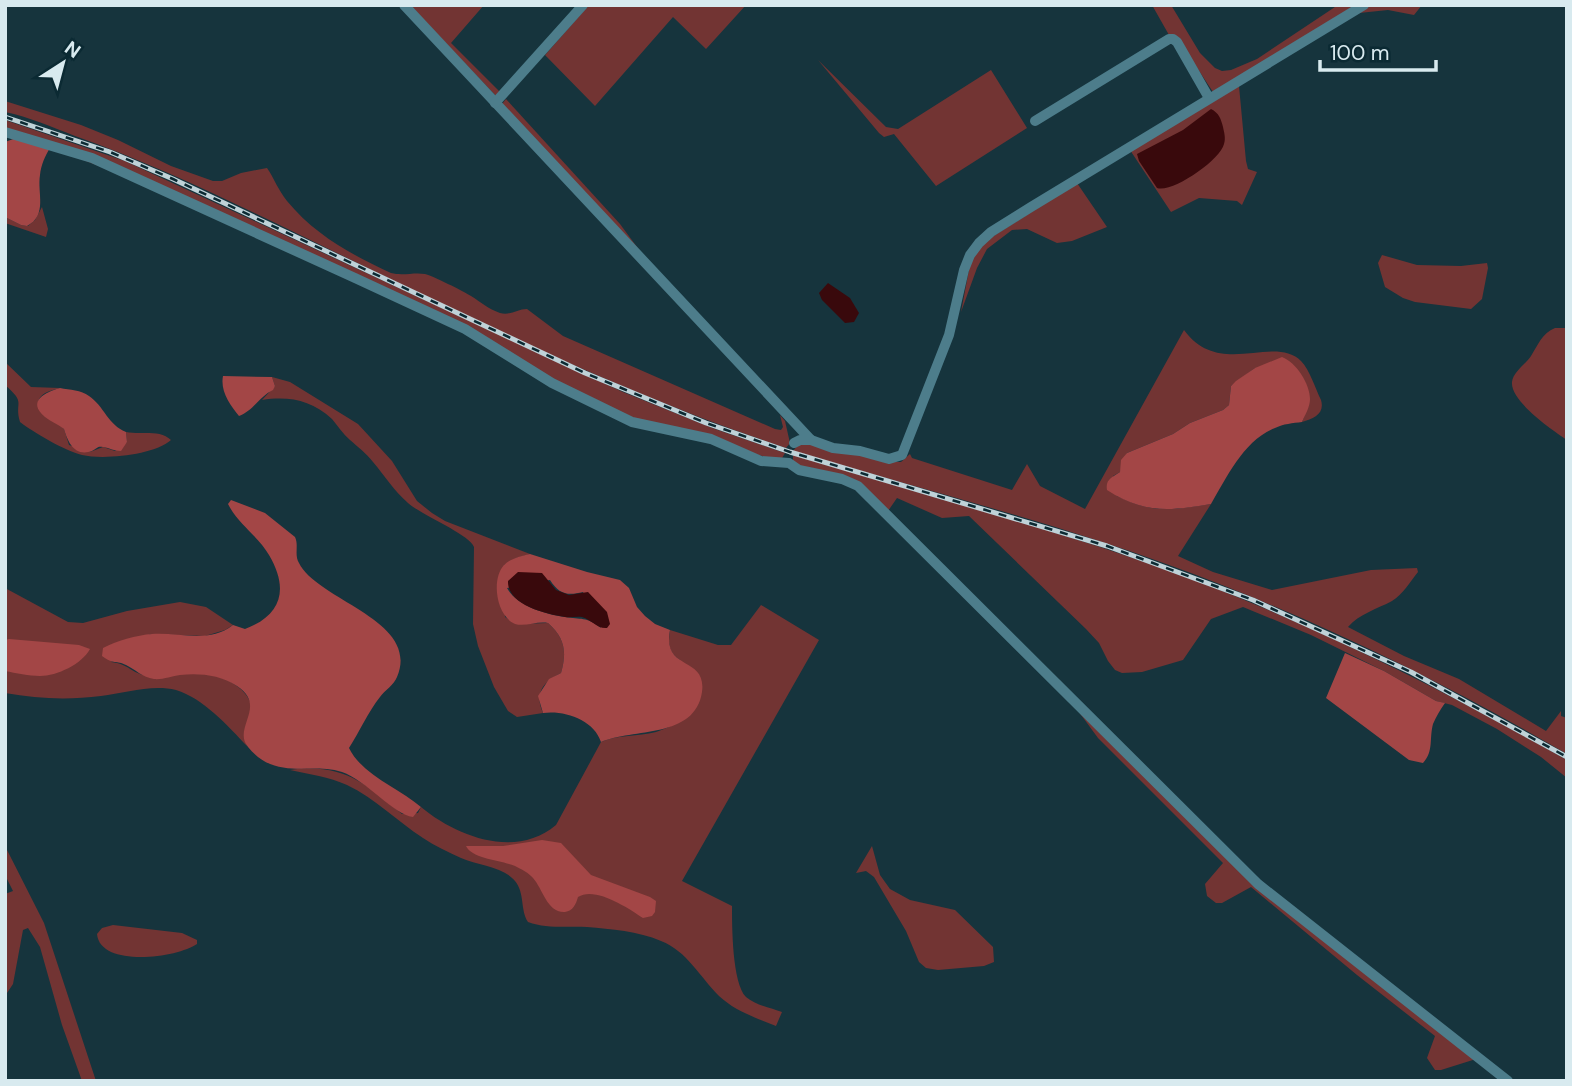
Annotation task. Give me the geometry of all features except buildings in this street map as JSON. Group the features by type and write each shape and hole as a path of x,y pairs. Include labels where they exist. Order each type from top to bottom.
{"street":[{"path":"404,5 811,440"},
{"path":"495,103 583,5"},
{"path":"789,463 791,448 800,440 811,440 833,448 860,451 890,459 902,455 949,335 964,270 979,243 1010,220 1364,5"},
{"path":"1035,121 1173,38 1209,98"},
{"path":"5,132 92,159 355,278 465,329 552,383 632,422 724,443 761,461 789,463 799,470 850,482 864,491 1128,758 1258,884 1508,1081"},
{"path":"789,419 794,443"}],"shaded area":[{"path":"410,5 484,5 451,43 500,92 496,96"},
{"path":"589,5 746,5 706,49 673,17 595,106 545,55"},
{"path":"1152,5 1171,5 1200,53 1215,68 1222,71 1257,59 1338,5 1356,5 1213,92 1176,36 1169,35"},
{"path":"1370,5 1422,5 1414,15 1388,10 1359,13"},
{"path":"818,60 886,127 898,129 991,70 1027,128 936,186 894,134 884,137 879,133"},
{"path":"1239,86 1246,161 1248,169 1257,172 1242,205 1237,201 1199,198 1171,212 1130,150"},
{"path":"506,99 620,224 651,266 502,104"},
{"path":"5,101 81,125 171,166 213,181 222,181 241,173 267,168 284,197 298,213 322,234 362,259 391,273 429,275 500,313 527,309 563,336 781,430 783,427 780,415 785,421 790,443 786,448 662,403 601,377 190,183 32,119 5,112"},
{"path":"1211,109 1219,116 1223,127 1225,140 1221,151 1195,174 1174,185 1157,188 1137,154 1183,130"},
{"path":"5,120 125,161 623,392 715,429 785,453 781,460 777,460 646,424 556,383 507,352 206,207 5,130"},
{"path":"16,138 50,148 39,182 40,210 27,226 5,217 5,142"},
{"path":"1077,183 1107,227 1072,241 1057,243 1027,229 1012,230 987,249 961,312 971,259 984,242"},
{"path":"42,207 48,229 46,237 5,223 5,217 28,226"},
{"path":"1382,255 1417,265 1461,266 1487,263 1482,299 1471,309 1403,298 1385,287 1378,263"},
{"path":"828,283 850,298 859,313 854,322 845,323 822,300 819,293"},
{"path":"1555,328 1567,328 1567,440 1525,406 1513,390 1512,382 1544,336"},
{"path":"1184,330 1198,344 1214,352 1276,352 1289,354 1301,361 1321,400 1320,412 1302,422 1308,406 1255,368 1231,386 1229,405 1223,410 1127,453 1120,472 1113,476 1117,496 1142,506 1163,509 1211,504 1178,556 1213,572 1272,590 1371,570 1417,568 1418,572 1396,598 1363,615 1348,627 1404,656 1459,679 1546,731 1561,711 1561,716 1567,718 1567,754 1471,700 1372,650 1221,584 1076,534 793,451 804,443 896,462 901,462 910,454 912,458 1012,490 1027,464 1040,486 1085,509"},
{"path":"1282,357 1297,369 1308,387 1310,402 1302,422 1278,427 1254,441 1237,460 1211,504 1158,509 1133,503 1107,490 1108,481 1120,472 1121,460 1127,453 1223,410 1229,405 1231,386 1236,381 1255,368"},
{"path":"5,362 31,387 60,388 43,394 38,403 64,429 69,445 90,452 103,447 115,451 127,442 126,432 156,433 171,440 141,453 115,456 82,455 67,450 20,422 18,400 5,385"},
{"path":"223,376 272,377 275,386 239,416 224,392"},
{"path":"272,377 290,382 358,424 392,461 417,501 432,513 445,521 530,554 504,565 505,617 516,624 548,623 561,640 564,658 561,673 549,680 542,689 539,700 543,713 517,717 508,711 494,687 478,646 473,624 474,547 470,542 408,503 368,456 347,438 332,419 316,407 299,401 262,400 275,386"},
{"path":"60,388 79,391 89,396 115,425 126,432 127,442 121,451 100,447 81,452 73,448 64,429 45,417 37,406 40,398"},
{"path":"793,455 1083,541 1182,575 1295,621 1405,673 1567,760 1567,778 1541,757 1497,729 1452,705 1436,701 1384,671 1311,635 1243,607 1211,619 1183,660 1142,672 1122,673 1115,670 1099,643 1086,629 969,516 942,518 897,498 888,511 864,486 802,468 793,462"},
{"path":"231,500 265,513 295,537 299,563 310,576 382,626 394,640 400,657 397,677 382,694 349,748 355,758 372,774 421,807 413,817 397,810 361,782 342,772 281,767 259,757 244,740 250,701 246,694 230,682 195,674 154,679 102,656 103,648 140,636 204,636 224,631 233,625 245,629 267,616 274,608 280,590 275,567 264,548 232,511 228,504"},
{"path":"530,554 620,580 629,588 637,607 645,616 670,630 669,643 672,652 692,667 702,680 702,692 697,707 688,718 661,729 601,742 592,728 578,718 560,713 543,713 538,696 549,679 561,673 564,652 561,640 548,623 519,625 509,620 500,606 497,588 504,565","holes":["550,580 564,593 583,592 601,628 587,620 557,616 532,608 517,600 507,588"]},
{"path":"518,572 542,573 556,590 569,595 588,592 607,612 610,624 603,628 582,617 567,617 529,607 509,589 508,581"},
{"path":"5,588 68,622 83,623 127,611 180,602 206,607 233,625 205,636 150,634 111,662 145,675 204,673 218,676 239,687 251,705 247,746 196,699 167,688 65,698 5,693"},
{"path":"761,605 819,640 682,881 732,906 734,953 741,990 754,1002 782,1012 776,1026 746,1014 725,1001 686,958 661,941 624,931 528,922 518,886 504,872 468,861 432,844 347,785 290,770 324,769 338,772 364,784 402,814 418,813 421,807 435,818 469,835 505,842 523,841 556,825 601,742 656,732 691,714 680,660 670,647 670,630 718,645 731,645"},
{"path":"5,640 79,645 90,649 81,660 61,671 31,676 5,671"},
{"path":"1345,653 1384,671 1436,701 1445,703 1433,724 1430,749 1423,763 1409,760 1326,698"},
{"path":"1076,708 1240,871 1476,1059 1435,1070 1427,1058 1435,1036 1251,887 1222,903 1216,903 1207,896 1205,884 1223,863 1098,738"},
{"path":"542,840 561,843 591,875 650,897 656,901 655,912 652,916 643,918 611,900 593,894 578,897 570,910 559,911 550,905 537,883 527,873 515,866 474,854 466,846 503,846"},
{"path":"5,846 44,923 96,1081 82,1081 62,1025 40,947 28,928 23,930 13,984 5,996 5,894 13,891 5,875"},
{"path":"872,846 880,875 890,889 910,900 955,910 993,947 994,962 984,966 938,970 926,968 919,962 906,931 874,877 866,871 856,873"},
{"path":"113,925 182,933 197,940 197,944 157,956 125,956 111,952 101,945 97,934 102,928"}],"railway":[{"path":"5,117 110,152 173,179 585,373 706,423 790,452 1107,546 1253,600 1411,672 1567,757"}]}
